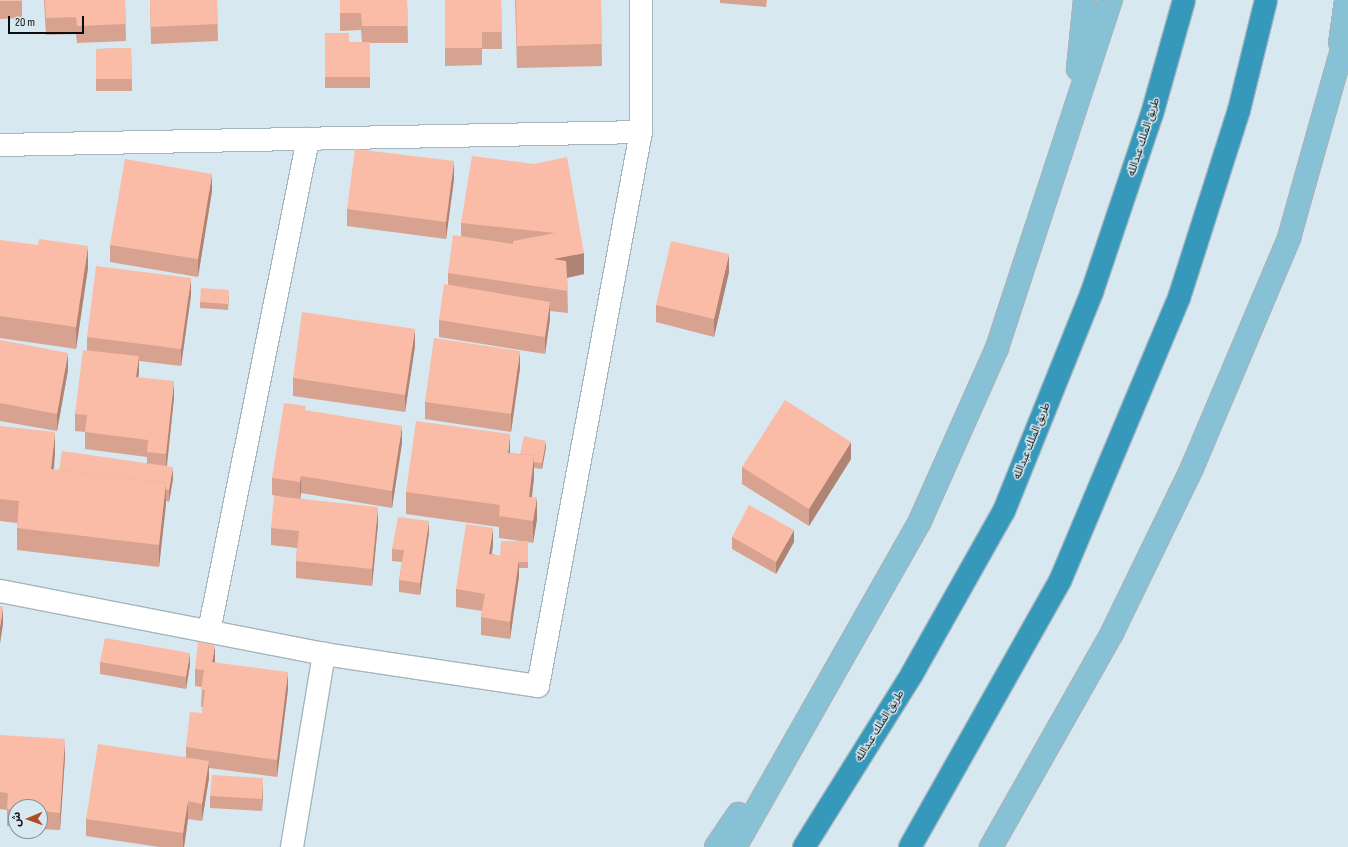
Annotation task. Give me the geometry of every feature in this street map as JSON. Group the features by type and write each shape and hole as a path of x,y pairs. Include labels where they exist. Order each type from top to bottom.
{"highway":[{"name":"طريق الملك عبدالله","path":"804,847 912,674 1004,511 1092,292 1152,114 1184,0"},
{"path":"910,847 1060,581 1179,298 1239,110 1266,0"}],"main road":[{"path":"1074,106 1085,0"},
{"path":"735,847 920,522 997,348 1074,106 1111,0"},
{"path":"1336,69 1346,0"},
{"path":"991,847 1112,633 1192,468 1289,238 1348,28"},
{"path":"716,847 874,603"}],"street":[{"path":"0,591 324,654 538,686 641,132 640,0"},
{"path":"0,145 641,132"},
{"path":"209,631 308,139"},
{"path":"292,847 324,654"}],"building":[{"path":"22,0 22,1 0,1"},
{"path":"45,0 125,0 126,24 77,26 76,17 46,18"},
{"path":"150,0 217,0 218,24 151,27"},
{"path":"340,0 407,0 408,26 362,26 361,13 340,13"},
{"path":"445,0 501,0 502,32 482,32 482,48 445,48"},
{"path":"516,0 601,0 602,44 517,46"},
{"path":"325,33 349,33 349,42 370,42 370,77 325,77"},
{"path":"131,48 132,79 96,79 96,49"},
{"path":"355,149 454,161 446,222 347,209"},
{"path":"472,156 534,164 567,157 584,253 553,259 566,261 568,291 448,273 453,235 513,244 513,241 555,233 461,223"},
{"path":"125,159 212,174 198,259 110,245"},
{"path":"39,239 88,246 76,327 0,316 0,240 38,245"},
{"path":"671,241 729,254 714,319 656,305"},
{"path":"96,266 191,278 181,349 87,337"},
{"path":"444,284 550,302 545,337 439,320"},
{"path":"201,288 229,290 228,304 200,302"},
{"path":"302,312 415,329 405,395 293,378"},
{"path":"434,338 520,351 511,414 425,402"},
{"path":"0,340 68,353 57,414 0,403"},
{"path":"83,350 139,356 136,377 174,381 166,454 147,452 148,440 85,432 87,415 75,414"},
{"path":"785,400 851,442 809,509 742,467"},
{"path":"284,403 306,406 305,410 402,426 392,491 301,476 300,482 272,478"},
{"path":"416,421 510,434 508,453 534,456 529,497 537,497 533,521 499,516 500,505 406,492"},
{"path":"0,426 55,432 51,469 166,483 159,545 17,528 19,501 0,499"},
{"path":"524,436 546,441 542,463 534,462 534,456 520,454"},
{"path":"62,451 173,467 169,490 166,490 166,483 59,470"},
{"path":"274,496 378,507 372,569 296,561 299,531 271,528"},
{"path":"749,505 794,530 776,562 732,537"},
{"path":"398,517 429,521 420,583 399,580 404,550 392,549"},
{"path":"466,524 493,528 489,554 519,559 510,622 481,617 485,594 456,589"},
{"path":"501,541 528,541 528,562 519,562 519,559 500,556"},
{"path":"0,606 3,607 0,627"},
{"path":"105,638 190,653 186,677 100,662"},
{"path":"198,642 215,645 212,662 288,672 277,760 186,747 190,712 202,713 205,690 201,690 204,670 195,669"},
{"path":"0,735 65,739 60,813 48,812 48,799 8,799 7,809 8,793 0,792"},
{"path":"98,744 209,761 202,804 188,801 183,833 86,819"},
{"path":"212,775 263,778 262,799 210,796"}]}
